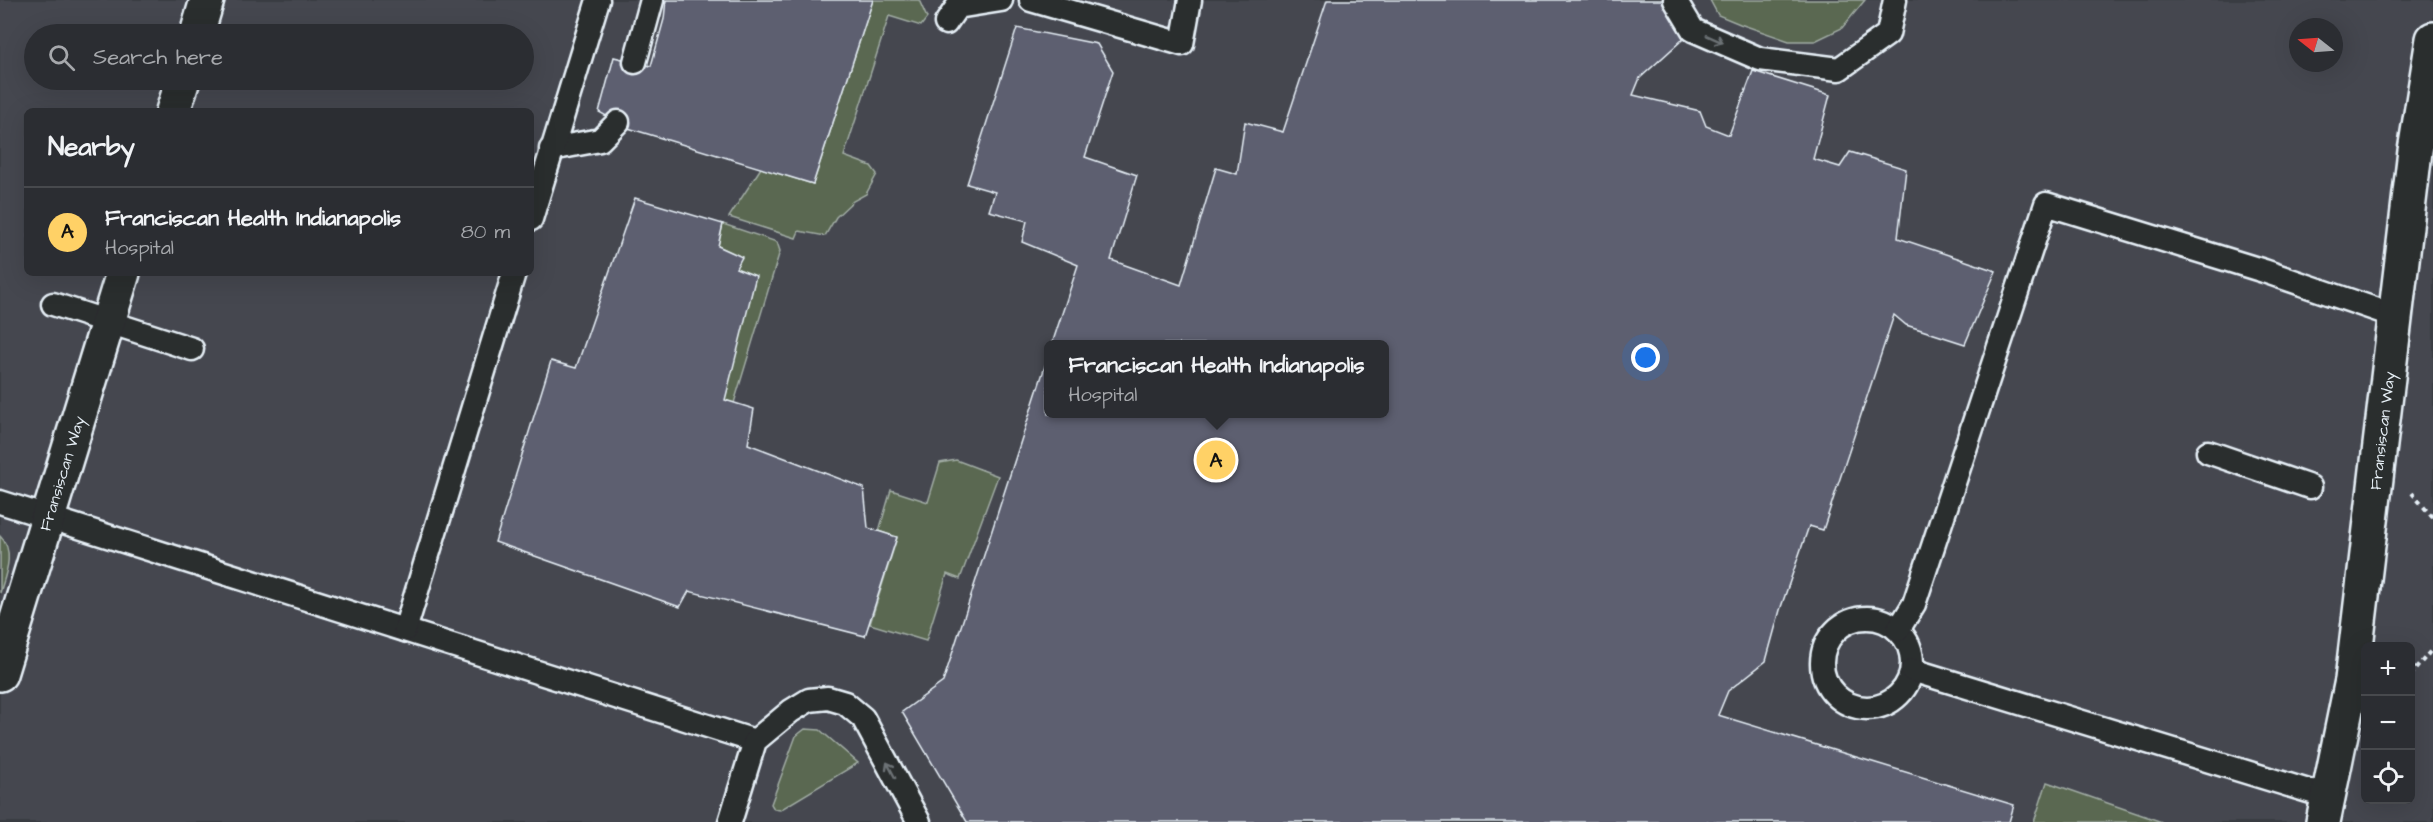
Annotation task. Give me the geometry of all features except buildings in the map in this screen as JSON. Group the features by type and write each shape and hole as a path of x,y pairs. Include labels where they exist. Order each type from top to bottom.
{"street":[{"path":"199,24 207,0"},
{"name":"Fransiscan Way","path":"2325,809 2352,680 2415,151 2433,39"},
{"path":"174,108 180,90"},
{"name":"Fransiscan Way","path":"0,674 122,276"}],"lane":[{"path":"534,208 598,0"},
{"path":"946,23 957,7 1001,0"},
{"path":"1031,0 1182,44 1190,0"},
{"path":"1675,0 1693,30 1760,59 1839,69 1888,34 1895,0"},
{"path":"634,62 647,1"},
{"path":"551,149 600,140 618,122"},
{"path":"1898,630 1914,604 2046,204 2264,271 2395,316"},
{"path":"405,630 513,276"},
{"path":"52,304 192,349"},
{"path":"2208,452 2310,487"},
{"path":"0,502 755,741"},
{"path":"1871,618 1886,621 1898,630 1907,642 1912,655 1912,670 1907,684 1898,696 1886,705 1871,709 1856,708 1832,692 1824,678 1822,663 1824,648 1831,635 1842,625 1856,619 1871,618"},
{"path":"1912,670 2325,809"},
{"path":"730,822 755,741 790,711 809,700 828,698 845,704 863,718 919,822"}],"path":[{"path":"2415,670 2433,648"}],"shaded area":[{"path":"0,0 2433,0 2433,822 0,822"}],"green space":[{"path":"873,0 919,0 927,18 921,26 889,16 844,156 871,166 877,174 866,194 853,201 836,217 825,236 799,231 796,238 729,217 761,168 813,184"},
{"path":"1710,0 1865,0 1842,28 1815,41 1789,41 1718,15"},
{"path":"723,224 777,242 780,251 734,403 721,399 754,284 734,276 738,255 718,246"},
{"path":"956,460 998,476 960,579 947,574 926,641 870,624 897,538 879,531 891,490 928,502 940,463"},
{"path":"0,536 7,549 8,564 0,593"},
{"path":"805,729 820,730 858,763 780,810 774,809 771,804 796,736"},
{"path":"2047,782 2162,822 2034,822"}],"place":[{"name":"Franciscan Health Indianapolis","path":"1216,460"}]}
